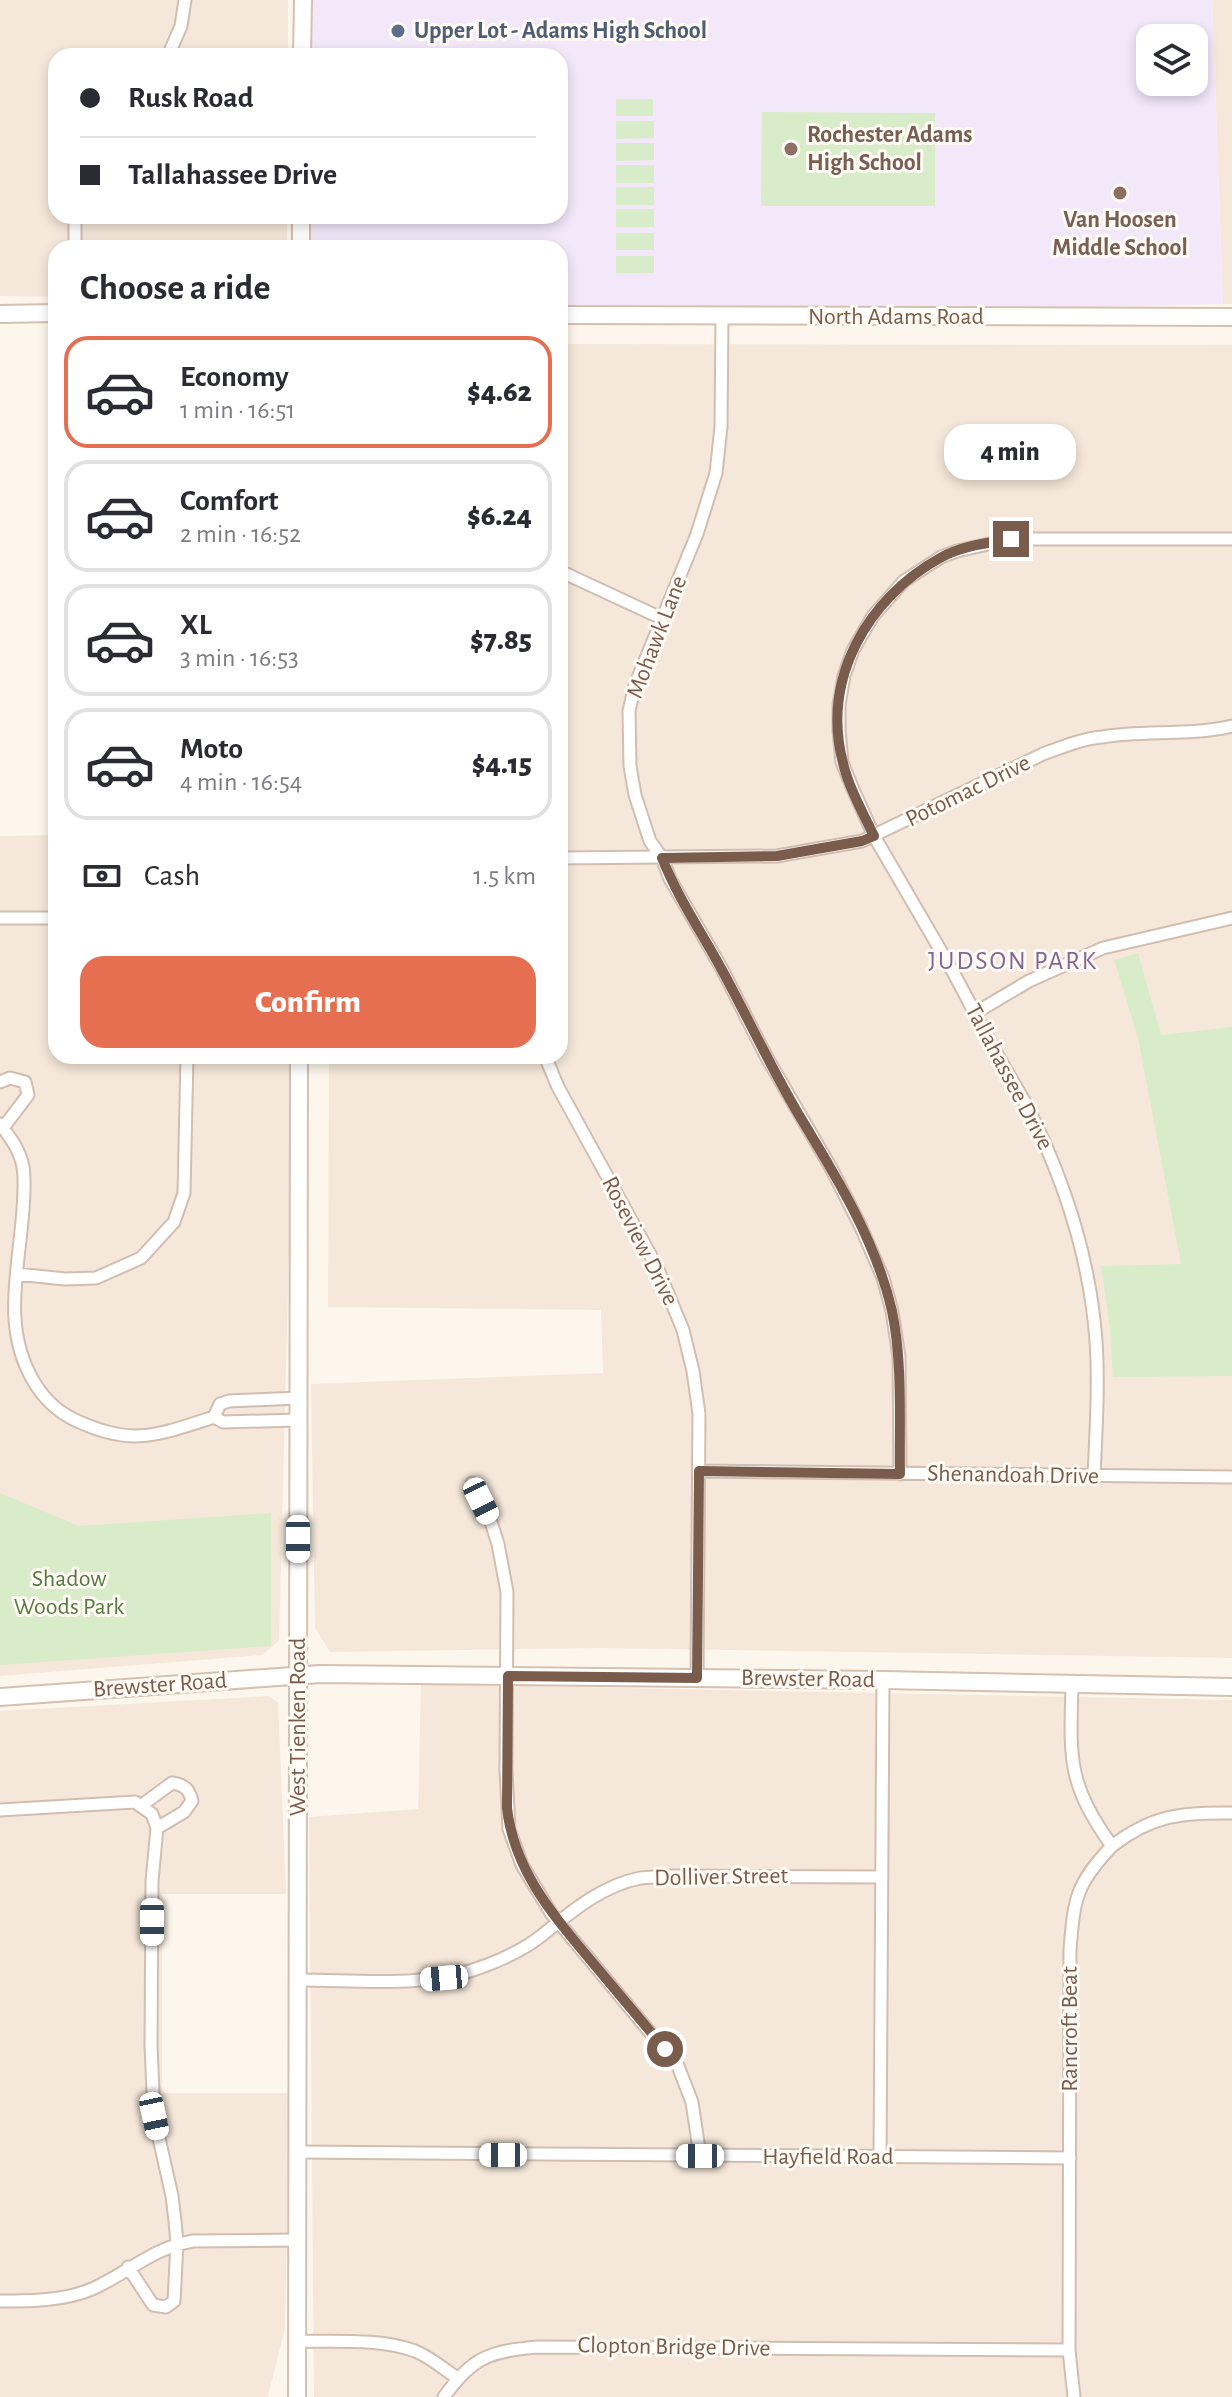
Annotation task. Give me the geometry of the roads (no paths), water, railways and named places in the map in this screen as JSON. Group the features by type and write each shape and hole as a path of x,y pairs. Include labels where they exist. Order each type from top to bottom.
{"street":[{"path":"171,48 181,26 185,0"},
{"path":"302,48 303,0"},
{"path":"0,314 48,313"},
{"name":"North Adams Road","path":"568,315 1232,317"},
{"name":"Mohawk Lane","path":"722,317 721,427 716,473 697,534 635,685 629,711 630,766 640,814 650,841 722,969 766,1056 831,1168 883,1278 899,1357 900,1474"},
{"name":"Tallahassee Drive","path":"1094,1476 1096,1341 1087,1275 1063,1187 1047,1146 874,836 842,762 839,705 844,676 863,629 904,581 941,557 1011,539 1232,539"},
{"path":"568,575 661,618"},
{"name":"Potomac Drive","path":"568,858 777,856 862,841 1072,743 1101,737 1180,733 1232,726"},
{"path":"0,918 48,918"},
{"path":"975,1013 1029,981 1103,948 1232,918"},
{"path":"17,1274 65,1279 96,1278 141,1258 174,1222 184,1193 187,1064"},
{"name":"West Tienken Road","path":"297,2397 299,1064"},
{"name":"Roseview Drive","path":"548,1064 657,1267 683,1330 699,1414 697,1678"},
{"path":"0,1082 10,1078 25,1082 28,1095 2,1126 14,1142 23,1167 13,1321 24,1364 38,1389 64,1415 107,1434 129,1437 153,1435 214,1417 223,1422 298,1420"},
{"path":"214,1417 220,1404 229,1401 298,1398"},
{"name":"Shenandoah Drive","path":"699,1471 1232,1477"},
{"path":"472,1483 490,1519 504,1568 507,1592 506,1770 509,1829 522,1865 557,1920 678,2066 692,2102 700,2156"},
{"name":"Brewster Road","path":"0,1697 298,1676 883,1680 1232,1687"},
{"path":"880,2158 883,1680"},
{"path":"1072,1684 1071,1759 1074,1776 1090,1814 1112,1846"},
{"path":"142,1805 172,1783 182,1784 189,1790 192,1801 184,1812 157,1828"},
{"path":"0,1810 135,1802 152,1814 157,1828 152,1881 151,2045 154,2116 172,2196 177,2243 174,2301 166,2307 153,2305 128,2267"},
{"name":"Rancroft Beat","path":"1074,2397 1069,2350 1070,1950 1079,1890 1089,1870 1131,1831 1163,1817 1186,1813 1232,1813"},
{"name":"Dolliver Street","path":"298,1980 410,1981 444,1978 470,1971 516,1952 540,1937 557,1920 614,1887 640,1879 671,1876 882,1877"},
{"name":"Hayfield Road","path":"298,2152 1070,2158"},
{"path":"0,2301 76,2295 95,2288 147,2256 177,2243 298,2240"},
{"path":"297,2341 368,2343 399,2346 417,2352 457,2378 444,2397"},
{"name":"Clopton Bridge Drive","path":"457,2378 480,2359 504,2350 538,2347 1069,2350"}],"place":[{"name":"Upper Lot - Adams High School","path":"398,31"},
{"name":"Rochester Adams High School","path":"791,149"},
{"name":"Van Hoosen Middle School","path":"1120,193"}],"district":[{"name":"JUDSON PARK","path":"1013,961"}],"park label":[{"name":"Shadow Woods Park","path":"69,1593"}]}
